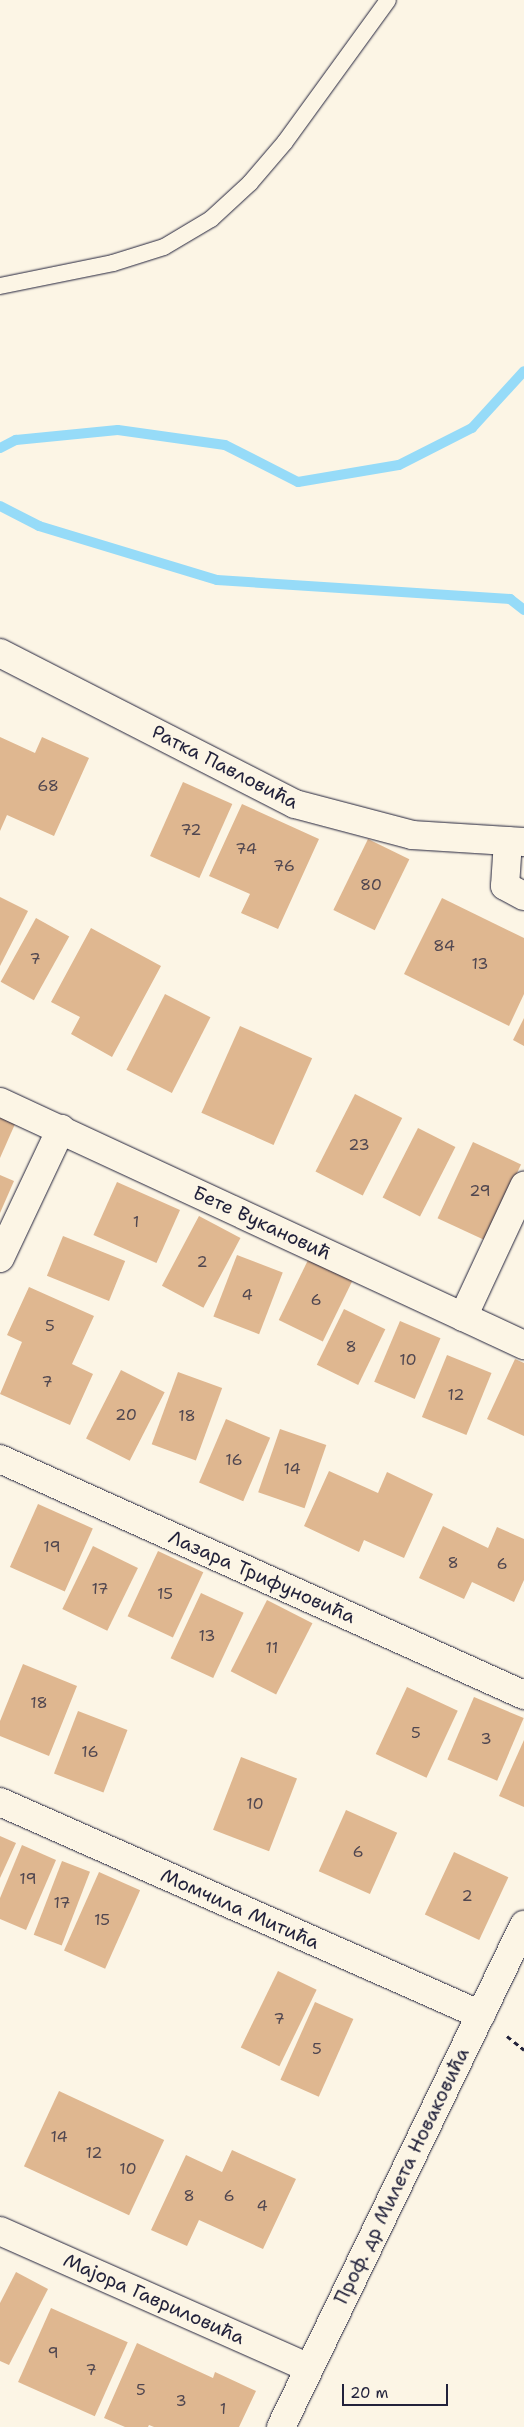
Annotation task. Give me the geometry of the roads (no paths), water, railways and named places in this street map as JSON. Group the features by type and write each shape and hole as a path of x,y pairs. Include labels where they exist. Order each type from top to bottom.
{"street":[{"name":"Ратка Павловића","path":"0,653 295,804 412,835 516,842"},
{"path":"516,842 505,886 524,896"},
{"name":"Бете Вукановић","path":"0,1102 62,1129 524,1345"},
{"path":"0,1258 62,1129"},
{"path":"463,1317 524,1186"},
{"name":"Лазара Трифуновића","path":"0,1459 524,1695"},
{"name":"Момчила Митића","path":"0,1802 481,2015"},
{"name":"Проф. др Милета Новаковића","path":"281,2427 524,1925"},
{"name":"Мајора Гавриловића","path":"0,2231 309,2368"}],"lane":[{"path":"0,286 113,263 156,250 190,234 211,219 250,183 285,142 388,0"}],"waterway":[{"path":"0,448 16,440 118,430 225,445 298,482 399,465 472,428 524,371"},
{"path":"0,506 39,526 217,580 510,599 524,610"}]}
